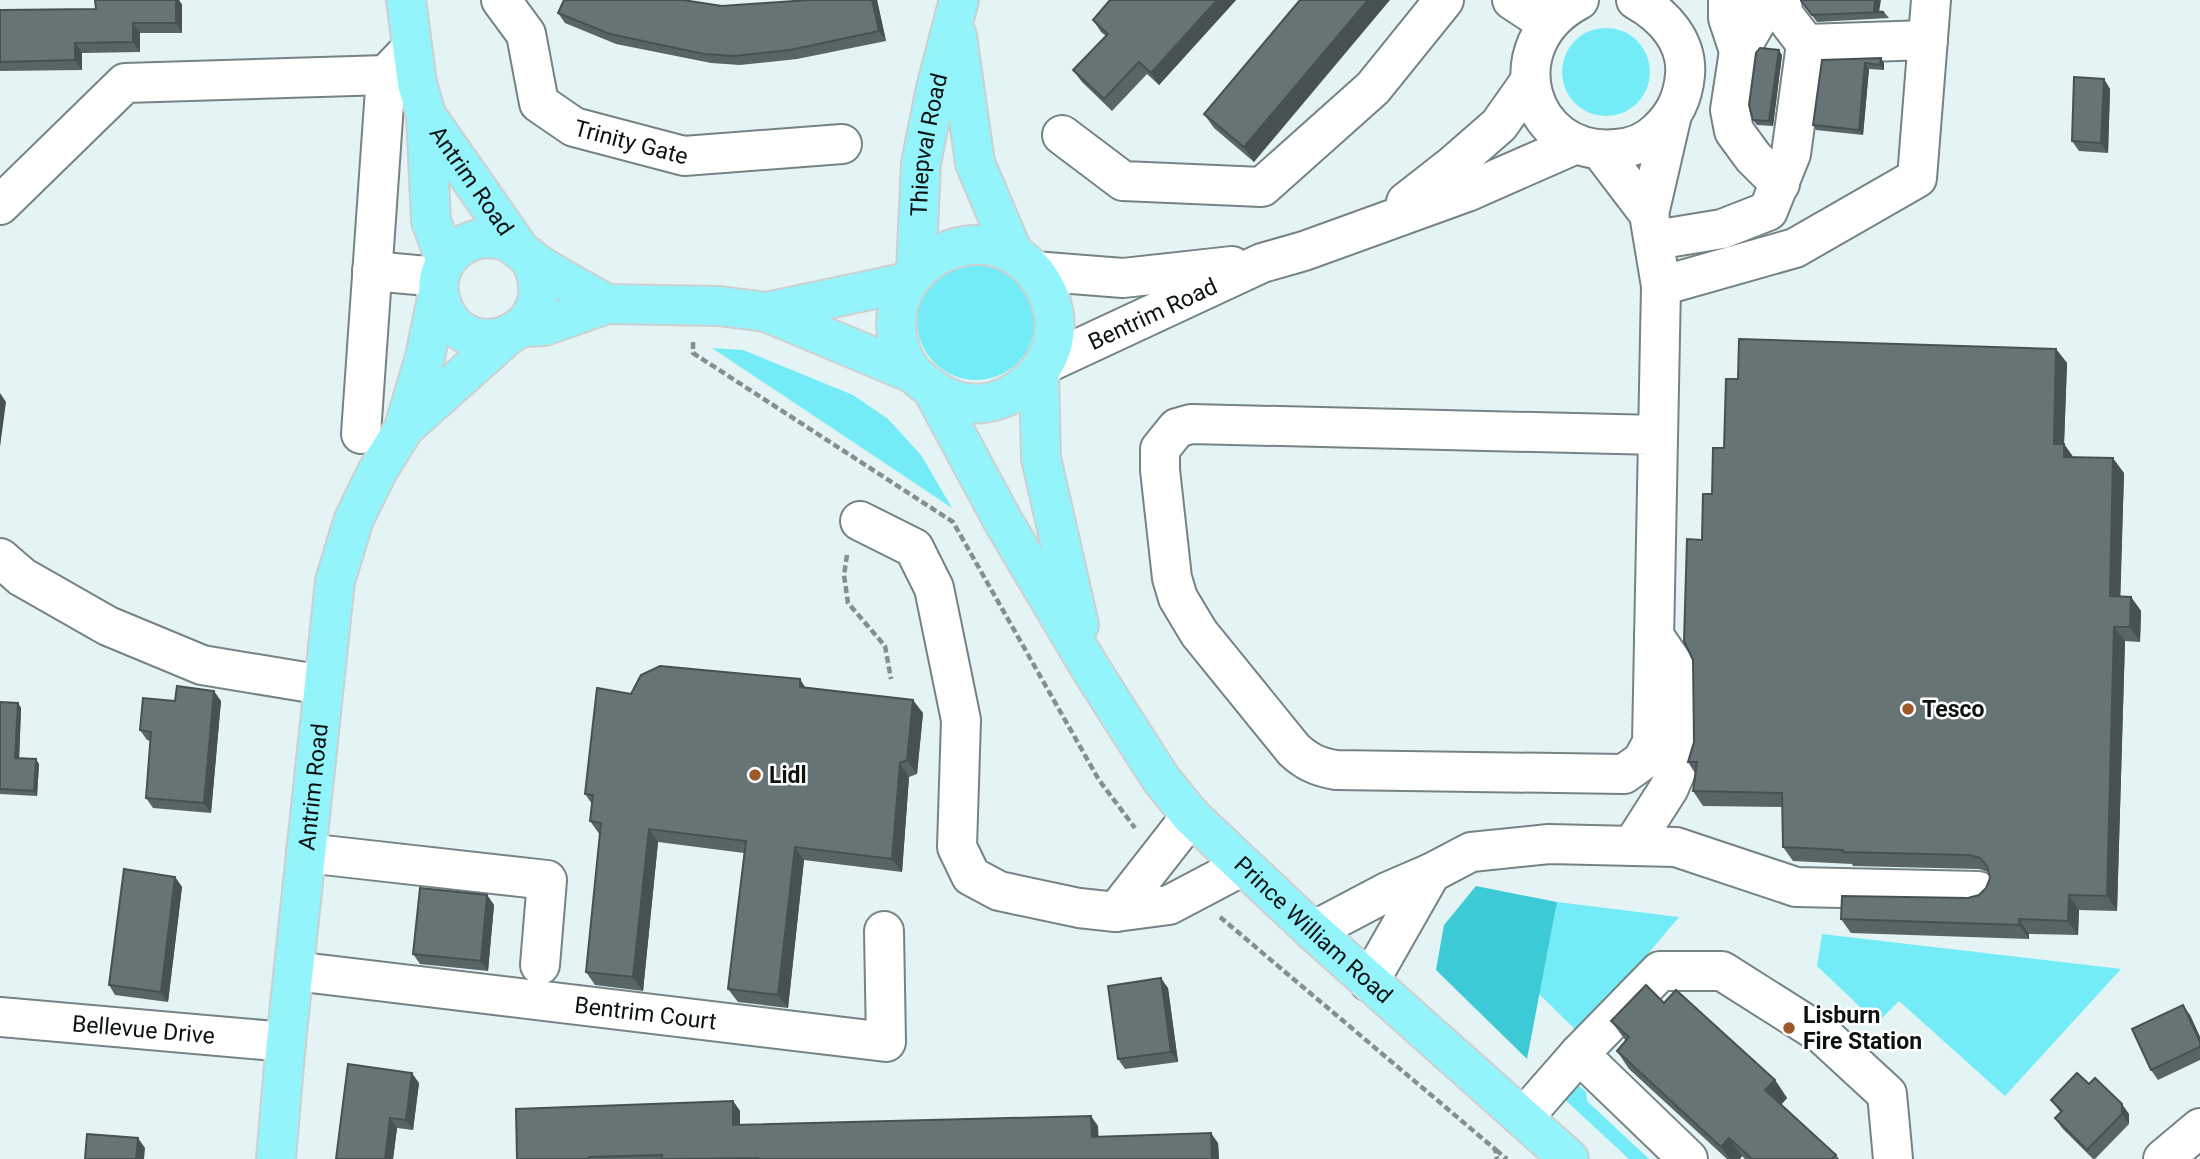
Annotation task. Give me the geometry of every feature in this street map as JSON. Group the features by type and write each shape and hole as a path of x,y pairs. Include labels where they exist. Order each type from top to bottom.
{"main road":[{"name":"Antrim Road","path":"276,1159 335,581 355,519 377,472 404,428 425,358 441,277 431,221 426,115 417,83 405,0"},
{"name":"Thiepval Road","path":"957,10 975,163 1024,263"},
{"name":"Thiepval Road","path":"912,277 921,163 936,88 957,10"},
{"name":"Antrim Road","path":"426,115 523,252"},
{"path":"607,304 503,240 474,240 458,248 441,277 442,308 450,322 477,338 493,339 515,331 544,326 607,304 719,306 765,312 923,382 956,401 982,403 1006,397 1027,384 1041,368 1053,342 1055,317 1048,292 1024,263 990,246 966,245 944,251 923,264 912,277 898,303 896,327 901,352 923,382"},
{"path":"515,331 532,315 539,293 536,271 523,252"},
{"path":"765,312 912,277"},
{"name":"Antrim Road","path":"404,428 515,331"},
{"name":"Prince William Road","path":"1041,368 1041,458 1071,598 1093,671"},
{"name":"Prince William Road","path":"923,382 1093,671 1161,779 1191,816 1369,982 1569,1159"}],"street":[{"name":"Trinity Gate","path":"501,0 526,34 539,103 574,127 684,156 842,144"},
{"path":"1062,135 1123,181 1262,187 1373,88 1444,0"},
{"path":"1512,0 1547,23"},
{"path":"1579,0 1547,23 1536,40 1530,81 1538,107 1553,129 1588,147 1652,227 1722,229 1768,211 1791,154 1806,44 1783,14 1782,0"},
{"path":"1728,0 1728,18 1739,51"},
{"path":"1769,0 1739,51 1730,110 1734,131 1753,157 1780,184"},
{"path":"1661,286 1795,248 1917,178 1931,0"},
{"path":"1646,3 1670,26 1681,48 1686,72 1682,97 1671,119 1652,227 1661,286 1652,743 1642,761 1624,774 1321,768 1307,762 1294,750 1187,616 1178,598 1172,578 1160,470 1160,449 1177,428 1191,424 1658,435"},
{"path":"1806,44 1928,40"},
{"path":"361,434 386,75 412,47"},
{"path":"0,205 125,83 386,75"},
{"name":"Bentrim Road","path":"1379,223 1499,125 1530,81"},
{"name":"Bentrim Road","path":"1041,368 1262,263 1304,251 1588,147 1628,148 1652,137 1671,119"},
{"name":"Bentrim Road","path":"1024,263 1123,278 1262,263"},
{"path":"372,271 441,277"},
{"path":"860,521 914,548 934,588 961,720 957,847 971,876 999,891 1079,908 1115,912 1169,905 1243,866"},
{"path":"0,558 22,577 108,626 202,666 323,685"},
{"path":"1632,846 1669,788 1682,757 1681,675 1654,636"},
{"path":"1115,912 1191,816"},
{"path":"1313,931 1471,852 1549,844 1676,847 1796,887 1978,891"},
{"path":"306,853 547,880 540,965"},
{"path":"1369,982 1431,873"},
{"name":"Bentrim Court","path":"294,971 886,1042 884,931"},
{"path":"1524,1117 1579,1054 1660,971 1722,971 1823,1035 1887,1094 1893,1159"},
{"name":"Bellevue Drive","path":"0,1017 286,1042"},
{"path":"1579,1054 1688,1159"},
{"path":"2163,1159 2200,1128"}],"path":[{"path":"884,478 860,521 848,551 844,575 848,603 885,646 891,679"},
{"path":"1192,894 1507,1159"},
{"path":"1495,1150 1497,1159"}],"shaded area":[{"path":"1606,28 1623,31 1637,41 1647,55 1650,72 1647,89 1637,103 1623,113 1606,116 1589,113 1575,103 1565,89 1562,72 1565,55 1575,41 1589,31"},
{"path":"976,262 999,266 1018,279 1031,298 1035,321 1031,344 1018,363 999,376 976,380 953,376 934,363 921,344 917,321 921,298 934,279 953,266"},
{"path":"712,348 743,350 853,395 888,419 921,455 952,508"},
{"path":"1476,886 1557,902 1527,1059 1436,970 1444,925"},
{"path":"1557,902 1679,917 1580,1034 1539,994"},
{"path":"1822,934 2121,969 2005,1096 1899,1001 1877,1023 1817,966"},
{"path":"1578,1085 1586,1092 1587,1101 1649,1159 1629,1159 1562,1097 1573,1086"}],"building":[{"path":"95,0 176,0 176,23 133,23 133,42 75,43 75,60 0,62 0,10 96,9"},
{"path":"564,0 683,0 722,6 809,0 872,0 879,31 790,50 734,56 704,54 610,34 558,13"},
{"path":"1110,0 1217,0 1151,73 1139,62 1104,99 1073,70 1108,34 1093,20"},
{"path":"1300,0 1368,0 1244,147 1204,114"},
{"path":"1801,0 1875,0 1874,11 1884,12 1812,15"},
{"path":"1760,48 1779,50 1769,121 1753,120 1749,105 1756,53"},
{"path":"1881,58 1880,65 1865,63 1859,130 1813,125 1822,60"},
{"path":"2074,77 2104,79 2101,143 2072,141"},
{"name":"Tesco","path":"1739,339 2056,349 2054,444 2064,444 2064,457 2113,458 2110,596 2131,597 2130,627 2114,627 2107,896 2069,895 2068,921 2019,919 2019,925 1841,919 1842,896 1968,898 1979,895 1990,878 1987,866 1980,858 1969,855 1843,852 1783,847 1782,793 1693,791 1697,762 1688,762 1694,742 1693,660 1684,641 1687,539 1702,540 1703,494 1712,494 1713,448 1724,448 1726,379 1738,379"},
{"name":"Lidl","path":"660,666 800,679 800,687 913,700 907,760 900,763 892,859 795,847 778,995 728,989 746,841 649,829 633,977 586,972 601,823 590,821 593,795 585,794 597,688 631,694 641,675"},
{"path":"177,686 214,691 204,803 146,798 151,732 140,730 143,698 175,701"},
{"path":"0,702 18,703 15,758 36,759 34,791 0,789"},
{"path":"124,869 175,877 161,992 109,985"},
{"path":"420,888 487,895 481,961 413,954"},
{"path":"1161,978 1171,1052 1118,1059 1108,986"},
{"path":"1646,985 1664,1003 1676,990 1775,1080 1765,1090 1836,1155 1832,1159 1752,1159 1729,1138 1721,1147 1617,1051 1629,1037 1611,1021"},
{"path":"2183,1005 2200,1047 2151,1070 2132,1029"},
{"path":"348,1064 412,1073 406,1120 390,1118 385,1159 336,1159"},
{"path":"2077,1073 2089,1084 2095,1078 2122,1104 2122,1114 2087,1150 2055,1118 2062,1111 2051,1100"},
{"path":"733,1101 733,1125 1091,1116 1092,1137 1211,1133 1212,1159 662,1159 662,1155 517,1159 516,1109"},
{"path":"87,1134 138,1138 136,1159 85,1159"}],"place":[{"name":"Tesco","path":"1908,709"},
{"name":"Lidl","path":"755,775"},
{"name":"Lisburn Fire Station","path":"1789,1028"}]}
